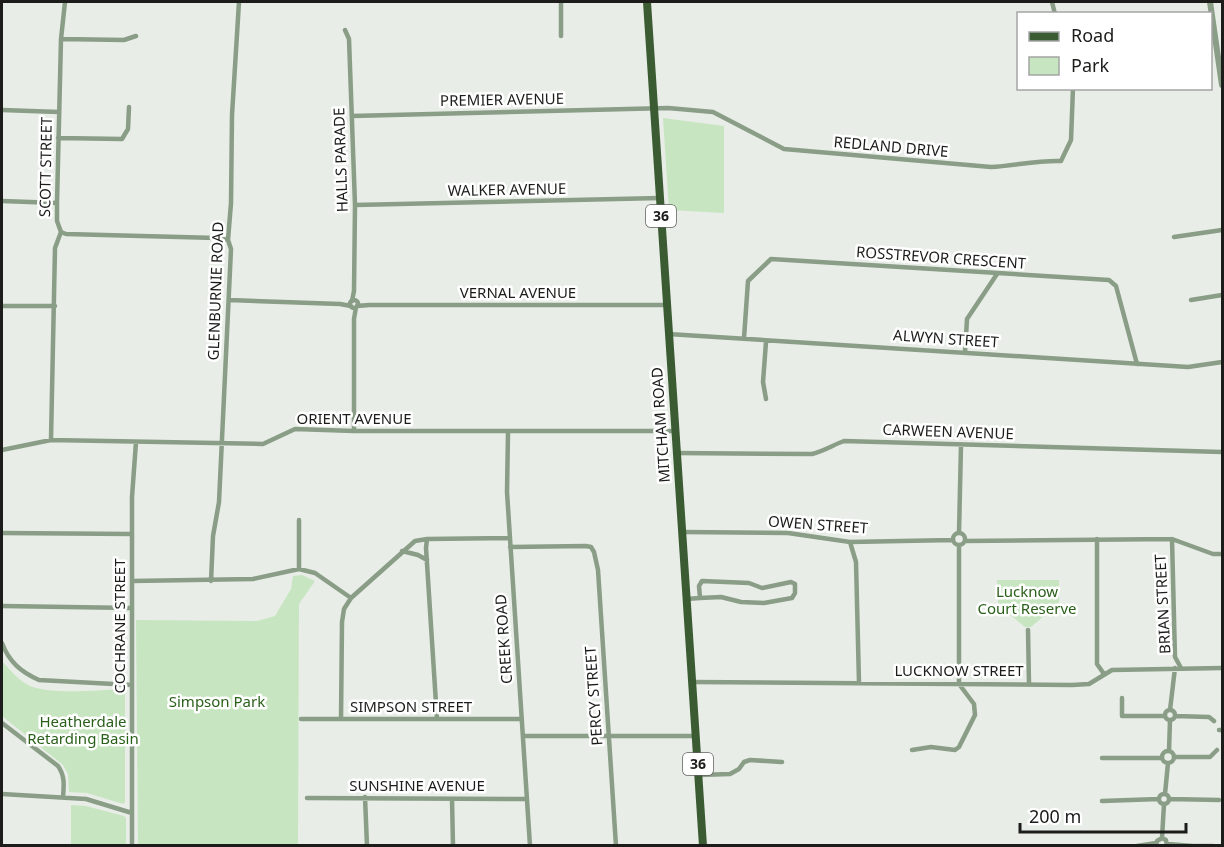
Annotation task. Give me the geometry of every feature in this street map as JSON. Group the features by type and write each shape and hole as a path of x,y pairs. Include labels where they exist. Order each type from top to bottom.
{"main road":[{"name":"MITCHAM ROAD","path":"647,2 703,846"}],"street":[{"name":"SCOTT STREET","path":"51,440 55,248 61,232 58,228 57,203 58,138 61,39 65,2"},
{"name":"GLENBURNIE ROAD","path":"211,580 213,536 219,502 229,300 231,249 228,240 231,203 232,115 239,2"},
{"path":"561,2 561,36"},
{"path":"1212,16 1222,85"},
{"name":"HALLS PARADE","path":"345,30 349,39 355,205 354,431"},
{"path":"61,39 124,40 136,36"},
{"name":"REDLAND DRIVE","path":"654,108 713,112 783,149 991,167 1013,166 1036,161 1061,161 1071,140 1073,90"},
{"path":"58,138 122,139 128,129 129,107"},
{"name":"PREMIER AVENUE","path":"352,116 654,108"},
{"path":"2,111 59,112"},
{"name":"WALKER AVENUE","path":"355,205 660,198"},
{"path":"2,201 57,203"},
{"path":"1174,237 1222,230"},
{"path":"61,232 228,240"},
{"name":"ROSSTREVOR CRESCENT","path":"744,338 748,281 771,259 1109,280 1116,286 1137,364"},
{"path":"965,352 967,320 997,274"},
{"path":"1191,300 1222,295"},
{"name":"VERNAL AVENUE","path":"229,300 369,305 666,305"},
{"path":"2,306 55,306"},
{"name":"ALWYN STREET","path":"668,334 1188,367 1222,362"},
{"path":"766,342 763,382 766,399"},
{"name":"ORIENT AVENUE","path":"2,450 51,440 263,444 295,429 508,432 674,431"},
{"name":"CREEK ROAD","path":"508,432 509,538 530,846"},
{"name":"CARWEEN AVENUE","path":"676,453 812,454 822,452 831,445 844,441 1222,452"},
{"name":"COCHRANE STREET","path":"132,846 132,497 136,442"},
{"path":"959,533 961,445"},
{"path":"299,520 299,569"},
{"name":"OWEN STREET","path":"682,532 788,533 850,542 953,540"},
{"path":"2,533 132,534"},
{"path":"959,533 953,540 959,545"},
{"path":"959,533 964,537 964,541"},
{"path":"341,719 342,622 344,609 351,598 415,541 509,538"},
{"path":"959,545 964,541 1172,538 1213,554 1222,554"},
{"name":"BRIAN STREET","path":"1172,538 1175,657 1178,668"},
{"path":"427,539 426,560 437,719"},
{"path":"1097,540 1097,664 1104,674"},
{"path":"850,542 856,562 859,683"},
{"path":"912,750 931,747 950,751 959,747 975,715 974,704 959,684 959,545"},
{"name":"PERCY STREET","path":"510,547 591,547 594,552 598,570 616,846"},
{"path":"402,551 418,555 426,560"},
{"path":"132,581 253,579 299,569 315,573 351,598"},
{"path":"686,599 722,597 741,602 764,603 792,598 796,588 791,582 762,588 749,583 702,581 699,586 700,598"},
{"path":"2,606 132,608"},
{"path":"1028,630 1029,684"},
{"path":"2,643 8,657 16,667 39,680 132,685"},
{"path":"1165,716 1170,710 1178,668"},
{"name":"LUCKNOW STREET","path":"692,682 1089,684 1112,670 1222,668"},
{"path":"1122,698 1122,716 1165,716 1170,720"},
{"path":"1170,710 1175,716"},
{"path":"1170,720 1175,716 1209,717 1214,721"},
{"name":"SIMPSON STREET","path":"301,719 522,719"},
{"path":"1170,720 1169,751 1174,757"},
{"path":"2,723 58,766 63,773 63,797"},
{"path":"523,736 696,736"},
{"path":"1174,757 1210,757 1217,750"},
{"path":"1162,758 1163,753 1169,751"},
{"path":"1168,763 1174,757"},
{"path":"1102,758 1162,758 1168,763"},
{"path":"699,775 730,774 739,769 744,762 750,760 782,762"},
{"path":"1102,801 1159,799 1165,794 1168,763"},
{"path":"2,794 86,800 132,813"},
{"path":"1165,794 1170,799 1219,800"},
{"path":"365,797 367,846"},
{"name":"SUNSHINE AVENUE","path":"307,798 527,798"},
{"path":"452,799 453,846"},
{"path":"1159,799 1164,804 1162,838"},
{"path":"1164,804 1170,799"},
{"path":"1137,846 1156,844 1158,839 1162,838"},
{"path":"1162,838 1166,840 1167,845 1213,846"}],"green space":[{"path":"663,118 724,126 724,213 669,210"},
{"name":"Simpson Park","path":"302,575 315,581 299,604 298,845 138,845 136,620 257,621 275,616 291,589 293,576"},
{"name":"Lucknow Court Reserve","path":"997,580 1059,580 1059,603 1031,627 1025,627 998,605"},
{"name":"Heatherdale Retarding Basin","path":"2,661 22,681 40,689 76,691 125,689 125,802 123,804 87,793 69,792 68,774 63,765 2,716"},
{"path":"71,805 86,806 124,816 126,818 126,845 71,845"}]}
